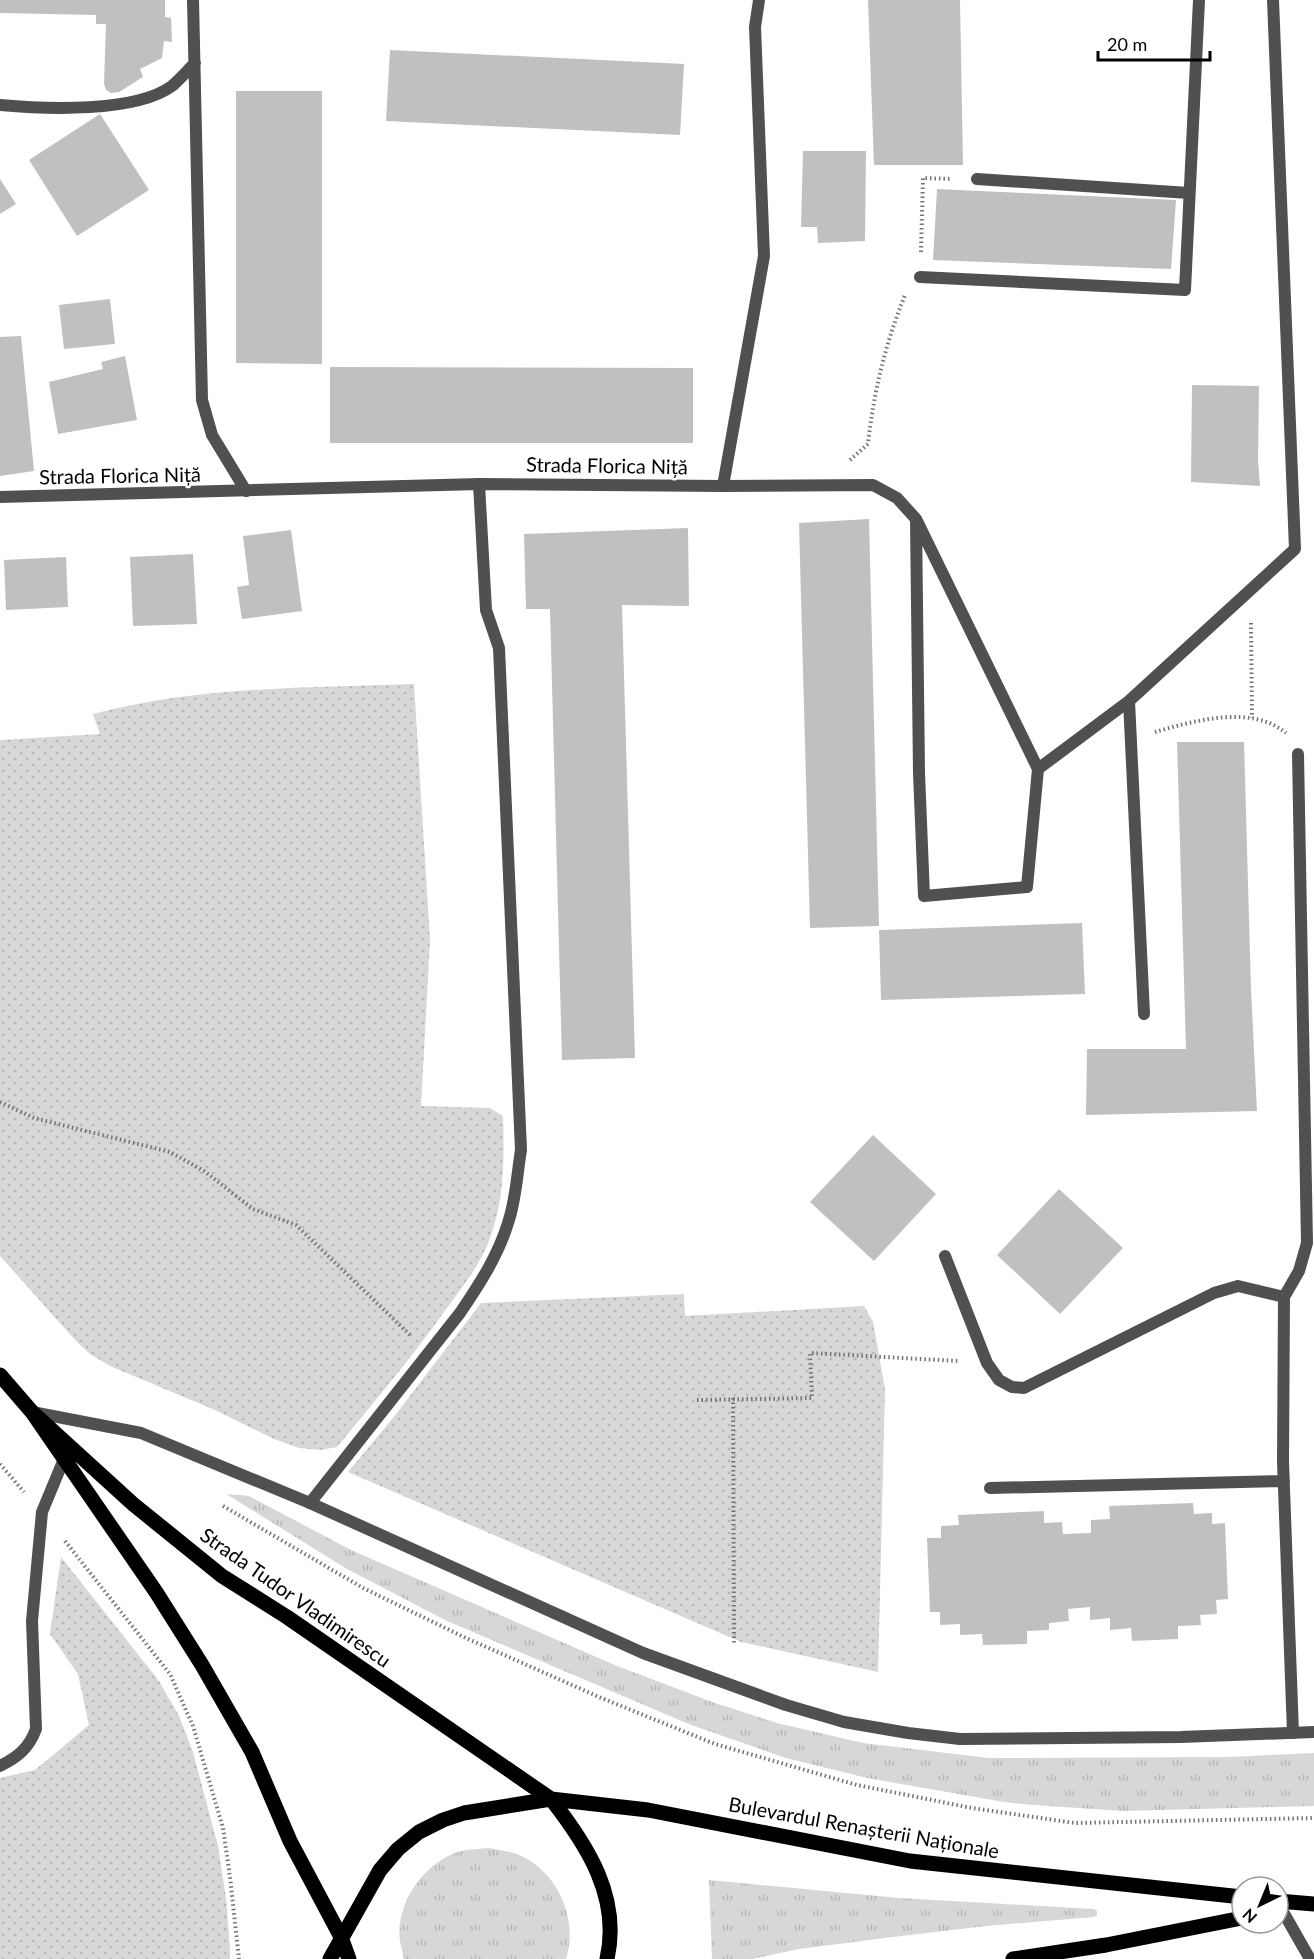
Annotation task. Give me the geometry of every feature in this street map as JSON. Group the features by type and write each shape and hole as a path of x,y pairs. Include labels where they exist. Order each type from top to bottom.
{"main road":[{"name":"Strada Tudor Vladimirescu","path":"0,1375 32,1412 156,1592 202,1665 252,1752 290,1841 341,1936 349,1959"},
{"name":"Strada Tudor Vladimirescu","path":"32,1412 133,1504 222,1576 287,1617 551,1799"},
{"name":"Bulevardul Renașterii Naționale","path":"551,1799 648,1810 910,1861 1230,1897"},
{"path":"330,1959 380,1870 398,1849 419,1832 443,1820 464,1814 551,1799 578,1834 606,1890 610,1935 608,1959"},
{"path":"1290,1906 1312,1904"},
{"path":"1012,1959 1107,1945 1230,1920"}],"street":[{"path":"193,0 202,400 212,435 246,491"},
{"path":"723,486 764,256 755,27 759,0"},
{"path":"920,278 1185,290 1199,0"},
{"path":"916,519 919,773 924,896 1027,887 1038,769 1129,701 1295,549 1273,0"},
{"path":"0,105 35,108 122,104 150,97 172,86 195,63"},
{"path":"977,179 1189,193"},
{"path":"310,1503 460,1313 481,1282 508,1223 516,1187 521,1150 499,648 486,610 479,484"},
{"name":"Strada Florica Niță","path":"0,497 479,484 873,485 897,498 916,519 1038,769"},
{"path":"1129,701 1144,1014"},
{"path":"1293,1733 1284,1481 1284,1297 1299,1271 1306,1243 1298,753"},
{"path":"945,1256 987,1362 999,1380 1012,1387 1024,1388 1214,1293 1238,1286 1284,1297"},
{"path":"32,1412 141,1433 310,1503 643,1653 786,1706 844,1722 960,1739 1181,1737 1314,1732"},
{"path":"0,1766 13,1760 24,1751 31,1742 36,1729 32,1621 42,1512 64,1459"},
{"path":"990,1488 1284,1481"},
{"path":"1290,1925 1310,1959"}],"path":[{"path":"825,485 859,450 868,444 873,399 892,327 910,285 920,278 922,178"},
{"path":"1251,589 1252,718"},
{"path":"1131,739 1168,728 1215,719 1252,718 1268,721 1285,732 1298,753"},
{"path":"0,1102 34,1118 170,1152 204,1171 253,1209 296,1225 413,1338"},
{"path":"697,1400 812,1398 810,1353 987,1362"},
{"path":"733,1398 734,1645"},
{"path":"0,1464 42,1512 170,1674 193,1726 223,1828 239,1959"}],"green space":[{"path":"414,684 430,940 421,1106 490,1108 503,1116 503,1163 499,1208 490,1238 477,1266 407,1361 337,1447 320,1450 299,1448 110,1366 90,1354 0,1256 0,740 100,734 93,714 172,698 253,690"},
{"path":"684,1294 685,1316 864,1306 873,1322 885,1389 878,1672 741,1642 348,1472 393,1418 481,1303"},
{"path":"226,1494 249,1496 351,1550 617,1666 715,1703 777,1723 863,1743 989,1758 1227,1757 1314,1753 1314,1806 1123,1811 1034,1805 1004,1802 867,1778 786,1758 691,1725 447,1621 347,1569"},
{"path":"61,1557 159,1681 179,1716 193,1752 218,1846 226,1898 230,1959 0,1959 0,1778 35,1770 89,1725 78,1674 50,1634"},
{"path":"489,1848 517,1854 531,1861 554,1884 567,1912 569,1944 566,1959 404,1959 400,1941 402,1912 415,1886 436,1864 448,1856 461,1851"},
{"path":"709,1880 899,1898 1094,1909 1097,1915 799,1949 753,1959 712,1959"}],"building":[{"path":"0,0 165,0 165,17 171,18 172,42 164,41 162,58 140,69 143,77 119,92 111,93 106,90 104,84 106,24 96,24 96,15 0,13"},
{"path":"868,0 960,0 963,165 874,165"},
{"path":"390,50 684,64 680,135 386,121"},
{"path":"236,91 322,91 322,364 236,363"},
{"path":"100,114 149,190 77,236 29,160"},
{"path":"803,151 866,151 865,241 818,243 817,227 801,227"},
{"path":"0,179 16,204 0,214"},
{"path":"937,189 1176,200 1171,269 933,260"},
{"path":"110,299 115,344 64,349 59,305"},
{"path":"21,336 34,471 0,476 0,337"},
{"path":"125,356 137,420 58,434 49,382 103,369 101,362"},
{"path":"330,367 693,368 693,443 330,443"},
{"path":"1192,385 1259,386 1260,486 1191,482"},
{"path":"869,519 879,926 810,928 799,523"},
{"path":"688,528 689,606 622,605 635,1058 562,1060 550,609 526,609 524,534"},
{"path":"291,530 302,611 242,619 237,587 249,585 243,536"},
{"path":"193,554 197,624 133,626 130,557"},
{"path":"66,557 68,607 6,610 4,560"},
{"path":"1177,742 1244,742 1257,1111 1086,1115 1087,1049 1186,1049"},
{"path":"1082,923 1085,994 881,1000 879,930"},
{"path":"873,1135 936,1194 874,1261 810,1202"},
{"path":"1059,1189 1123,1248 1060,1314 997,1255"},
{"path":"1193,1503 1194,1514 1212,1513 1212,1524 1225,1523 1228,1599 1216,1600 1217,1614 1200,1615 1201,1625 1178,1626 1178,1639 1132,1641 1131,1628 1110,1630 1110,1618 1090,1620 1090,1607 1068,1609 1069,1621 1049,1623 1049,1630 1027,1631 1027,1644 983,1645 982,1634 960,1635 960,1624 940,1625 940,1612 930,1612 927,1538 941,1538 941,1526 959,1525 958,1515 1044,1511 1044,1523 1062,1522 1063,1534 1091,1533 1091,1520 1110,1519 1109,1506"}]}
